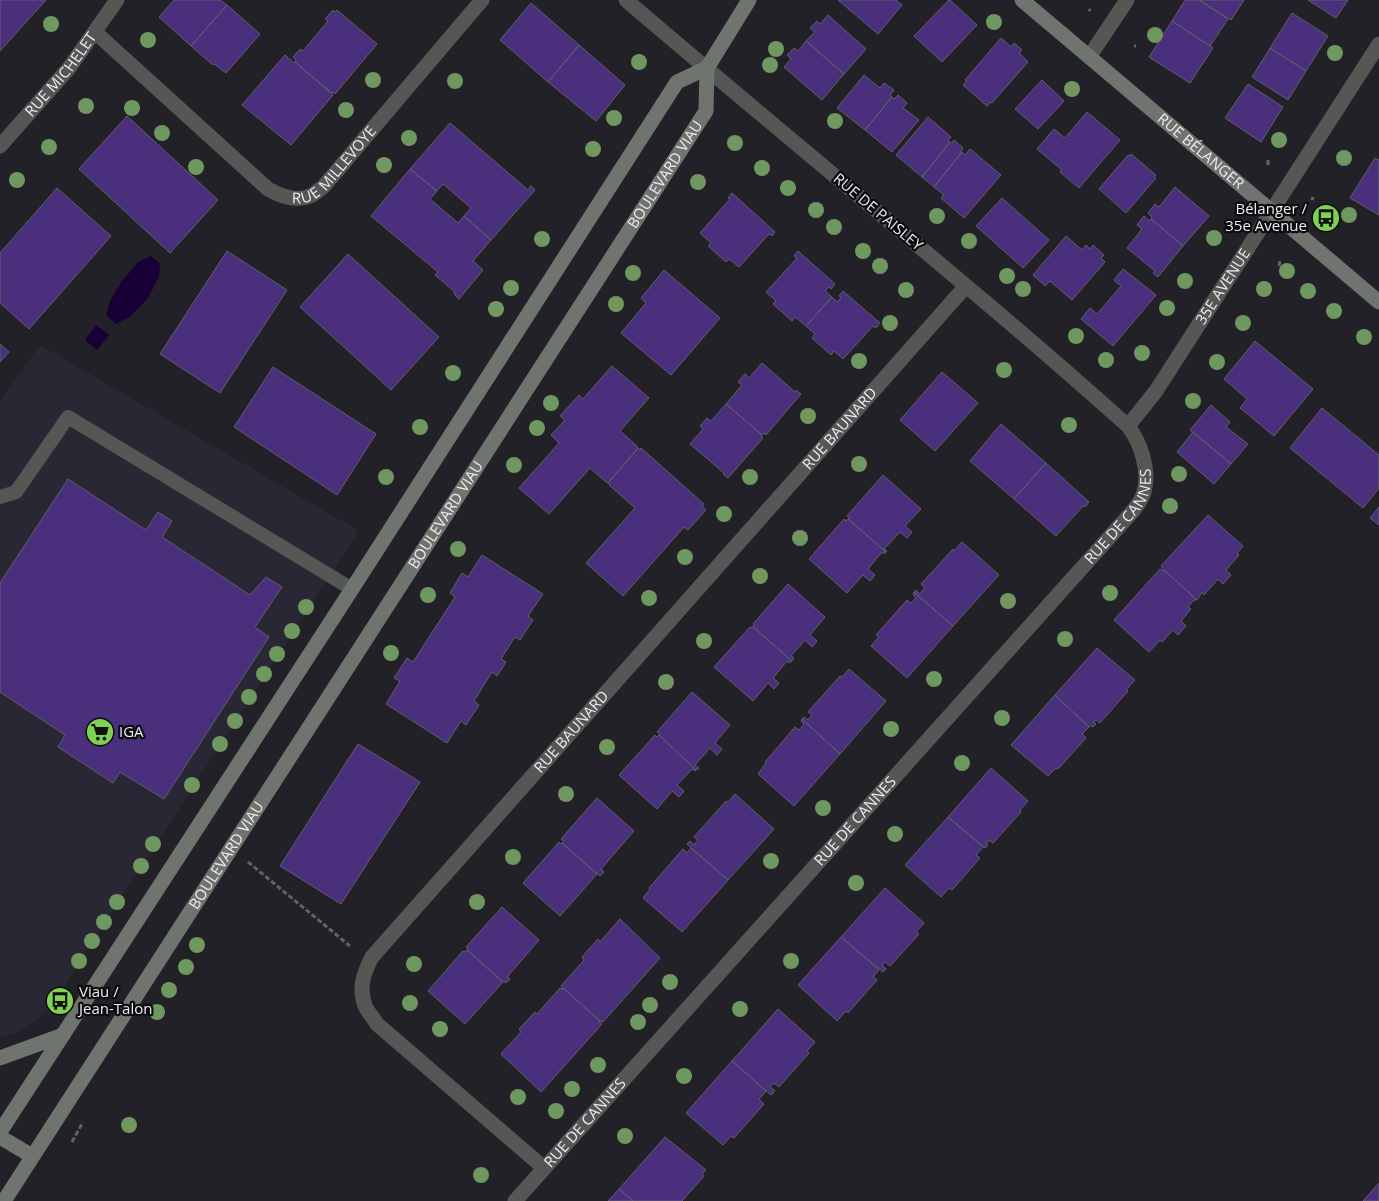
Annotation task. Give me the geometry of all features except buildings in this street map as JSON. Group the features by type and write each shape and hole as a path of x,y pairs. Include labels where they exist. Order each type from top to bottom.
{"main road":[{"path":"0,1132 352,589 677,82 707,68 750,0"},
{"name":"RUE BÉLANGER","path":"1022,0 1379,302"},
{"name":"BOULEVARD VIAU","path":"4,1201 706,111 707,68"},
{"path":"0,1058 63,1035"},
{"path":"0,1137 32,1156"}],"street":[{"name":"RUE MICHELET","path":"0,146 69,68 117,0"},
{"name":"RUE MILLEVOYE","path":"95,32 268,189 281,196 295,198 310,196 324,186 482,0"},
{"name":"RUE DE PAISLEY","path":"626,0 749,106 966,286 1128,426"},
{"path":"1089,57 1127,0"},
{"name":"35E AVENUE","path":"1128,426 1156,391 1379,44"},
{"name":"RUE BAUNARD","path":"544,1168 377,1024 366,1007 361,989 364,971 372,957 966,286"},
{"name":"RUE DE CANNES","path":"515,1201 1132,512 1144,492 1145,481 1141,448 1136,436 1128,426"}],"lane":[{"path":"0,496 16,492 68,417 352,589"}],"path":[{"path":"248,862 350,946"},
{"path":"72,1142 82,1122"}],"shaded area":[{"path":"151,256 160,264 159,277 148,298 131,316 116,324 106,315 110,301 122,281 138,262"},
{"path":"96,325 109,335 97,350 85,340"},
{"path":"40,345 359,531 49,1009 35,1022 14,1034 0,1038 0,401"}],"place":[{"name":"Bélanger / 35e Avenue","path":"1326,218"},
{"name":"IGA","path":"100,732"},
{"name":"Viau / Jean-Talon","path":"60,1001"}]}
